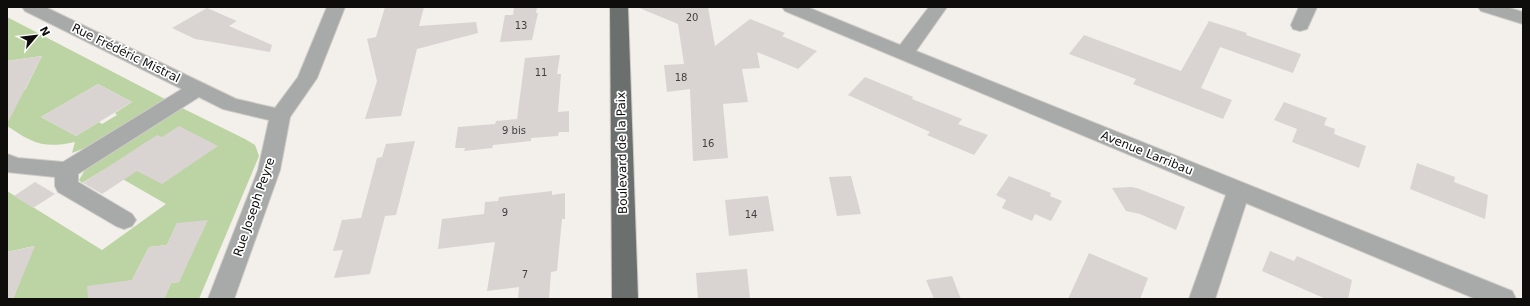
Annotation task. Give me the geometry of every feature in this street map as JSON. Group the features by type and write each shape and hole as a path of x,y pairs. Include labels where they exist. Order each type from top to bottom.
{"main road":[{"name":"Boulevard de la Paix","path":"619,7 625,299"}],"street":[{"name":"Rue Frédéric Mistral","path":"31,7 230,104 280,116"},
{"name":"Rue Joseph Peyre","path":"221,299 269,170 280,116 307,78 336,7"},
{"name":"Avenue Larribau","path":"791,7 1503,299"},
{"path":"904,53 938,7"},
{"path":"1300,25 1308,7"},
{"path":"1487,7 1523,18"},
{"name":"Rue Frédéric Mistral","path":"68,170 198,88"},
{"path":"7,162 13,166 68,170 66,186 124,220"},
{"path":"1202,299 1239,190"}],"green space":[{"path":"7,17 165,99 98,143 72,153 75,142 55,145 39,143 24,137 7,126 7,93 25,90 42,56 7,61","holes":["98,84 132,102 115,113 117,115 102,124 99,122 76,136 41,117"]},
{"path":"180,107 255,145 259,156 199,299 164,299 171,283 179,282 186,266 177,223 167,245 149,247 132,280 128,281 118,299 13,299 34,246 7,252 7,191 102,250 166,204 105,169 82,183 79,180 85,170 94,162"}],"building":[{"path":"385,7 424,7 419,26 476,22 478,33 417,49 401,116 365,119 377,81 367,39 376,37"},
{"path":"514,7 537,7 536,13 538,13 532,40 500,42 505,15 513,15"},
{"path":"637,7 708,7 715,46 750,19 785,33 782,36 817,51 798,69 757,52 760,68 742,69 748,102 723,104 728,158 693,161 690,89 667,92 664,65 684,64 678,24"},
{"path":"207,8 237,21 229,26 272,45 270,52 195,39 172,28"},
{"path":"1209,21 1247,33 1246,35 1301,54 1293,73 1220,47 1201,88 1232,100 1223,119 1133,84 1136,79 1069,54 1084,35 1181,71"},
{"path":"560,55 557,74 561,74 558,112 569,111 569,132 559,132 558,136 531,138 531,141 493,145 492,148 464,151 465,148 455,148 458,127 495,124 496,121 517,119 525,58"},
{"path":"42,56 7,124 7,61"},
{"path":"865,77 913,97 912,99 962,119 958,124 988,135 974,155 927,135 930,132 848,95"},
{"path":"98,84 132,102 76,136 41,117"},
{"path":"1284,102 1327,118 1324,125 1335,129 1334,134 1366,146 1359,168 1292,142 1297,129 1274,120"},
{"path":"179,126 218,146 162,184 137,171 102,194 83,183 157,135 162,137"},
{"path":"415,141 396,215 385,216 370,274 334,278 343,250 333,251 342,220 361,218 377,158 382,157 386,144"},
{"path":"1417,163 1455,177 1454,182 1488,195 1485,219 1410,189"},
{"path":"851,176 861,214 837,216 829,177"},
{"path":"1009,176 1051,193 1050,196 1062,201 1051,221 1035,214 1032,221 1002,208 1006,200 996,195"},
{"path":"35,182 55,194 33,208 14,196"},
{"path":"1131,187 1185,207 1176,230 1140,214 1126,211 1112,188"},
{"path":"552,191 552,195 565,193 565,219 562,219 557,271 551,272 549,299 518,299 519,287 487,291 495,242 438,249 442,219 484,214 485,202 498,201 499,197"},
{"path":"768,196 774,231 729,236 725,200"},
{"path":"208,220 179,282 171,283 164,299 88,299 87,286 132,280 149,247 167,245 177,223"},
{"path":"35,246 13,299 7,299 7,252"},
{"path":"1270,251 1294,261 1297,256 1352,280 1348,299 1326,299 1262,271"},
{"path":"1089,253 1148,278 1140,299 1068,299"},
{"path":"747,269 750,299 698,299 696,273"},
{"path":"952,276 961,299 934,299 926,280"}]}
